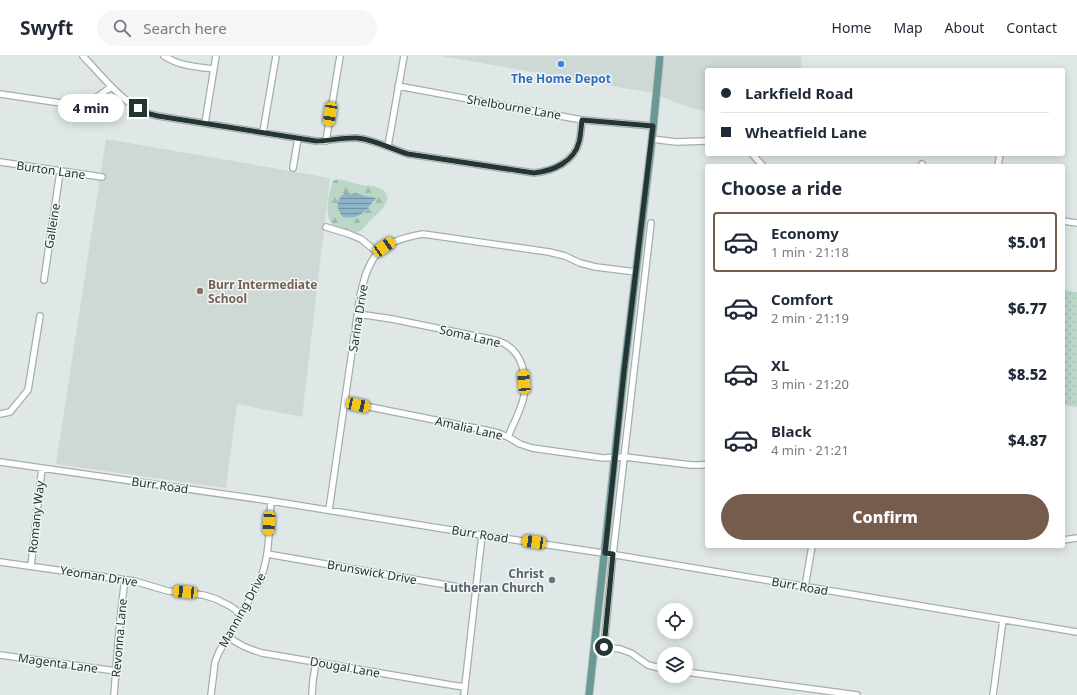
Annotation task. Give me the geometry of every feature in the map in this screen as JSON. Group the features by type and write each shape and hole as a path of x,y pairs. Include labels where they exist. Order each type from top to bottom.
{"main road":[{"path":"589,695 624,371 652,139 660,56"}],"street":[{"path":"83,56 112,87 130,103 146,113 298,138 326,141 357,138 388,146 408,154 534,173 544,172 556,168 564,163 576,150 580,140 582,120"},
{"path":"164,56 177,63 214,69"},
{"path":"205,123 216,56"},
{"path":"263,132 276,56"},
{"path":"326,141 340,56"},
{"path":"388,146 404,56"},
{"name":"Shelbourne Lane","path":"398,86 582,120 653,126"},
{"path":"0,94 61,103 83,103 94,99 112,87"},
{"path":"293,168 298,138"},
{"path":"652,139 676,142 705,141"},
{"path":"754,156 761,164"},
{"name":"Burton Lane","path":"0,162 102,177"},
{"name":"Galleine","path":"44,280 60,172"},
{"path":"1065,221 1077,223"},
{"path":"604,647 613,554 651,223"},
{"path":"326,228 361,239 377,252"},
{"name":"Sarina Drive","path":"330,510 360,296 364,279 377,252 398,239 406,236 423,234 549,252 596,267 636,272"},
{"name":"Soma Lane","path":"358,314 490,339 504,343 514,350 520,360 523,371 524,396 508,437"},
{"path":"0,414 10,412 28,390 40,316"},
{"name":"Amalia Lane","path":"345,402 498,433 532,448 603,458 625,457 691,465 705,464"},
{"name":"Burr Road","path":"0,462 271,501 482,535 613,554 1077,632"},
{"name":"Romany Way","path":"31,566 42,468"},
{"name":"Manning Drive","path":"210,695 215,662 219,652 259,583 264,571 267,554 271,501"},
{"path":"464,695 482,535"},
{"path":"1065,540 1077,538"},
{"path":"805,587 812,548"},
{"name":"Brunswick Drive","path":"267,554 476,590"},
{"name":"Yeoman Drive","path":"0,562 139,582 168,591 203,595 216,599 230,606 241,614"},
{"name":"Revonna Lane","path":"114,695 120,608 125,580"},
{"path":"993,695 1003,620"},
{"name":"Dougal Lane","path":"228,636 245,648 256,651 465,687"},
{"path":"595,646 620,649 631,653 648,665 657,667"},
{"name":"Magenta Lane","path":"0,655 116,671"},
{"path":"312,695 316,662"},
{"path":"693,673 857,695"}],"shaded area":[{"path":"441,56 801,56 802,68 705,68 705,111 690,108 652,93"},
{"name":"Burr Intermediate School","path":"106,139 330,178 302,417 237,404 226,488 56,464"}],"green space":[{"path":"337,179 361,185 373,186 381,189 387,196 385,205 378,214 364,228 356,233 345,231 336,227 332,224 328,215 330,191 333,181"},
{"path":"1065,290 1077,292 1077,407 1065,404"}],"water":[{"path":"345,193 356,193 376,198 362,214 349,218 343,217 338,208 339,199"}],"place":[{"name":"The Home Depot","path":"561,64"},
{"name":"Burr Intermediate School","path":"200,291"},
{"name":"Christ Lutheran Church","path":"552,580"}],"route":[{"path":"138,108 146,113 158,116 316,141 357,138 388,146 408,154 534,173 544,172 556,168 570,158 576,150 580,140 582,120 653,126 624,371 605,553 613,554 604,647"}]}
